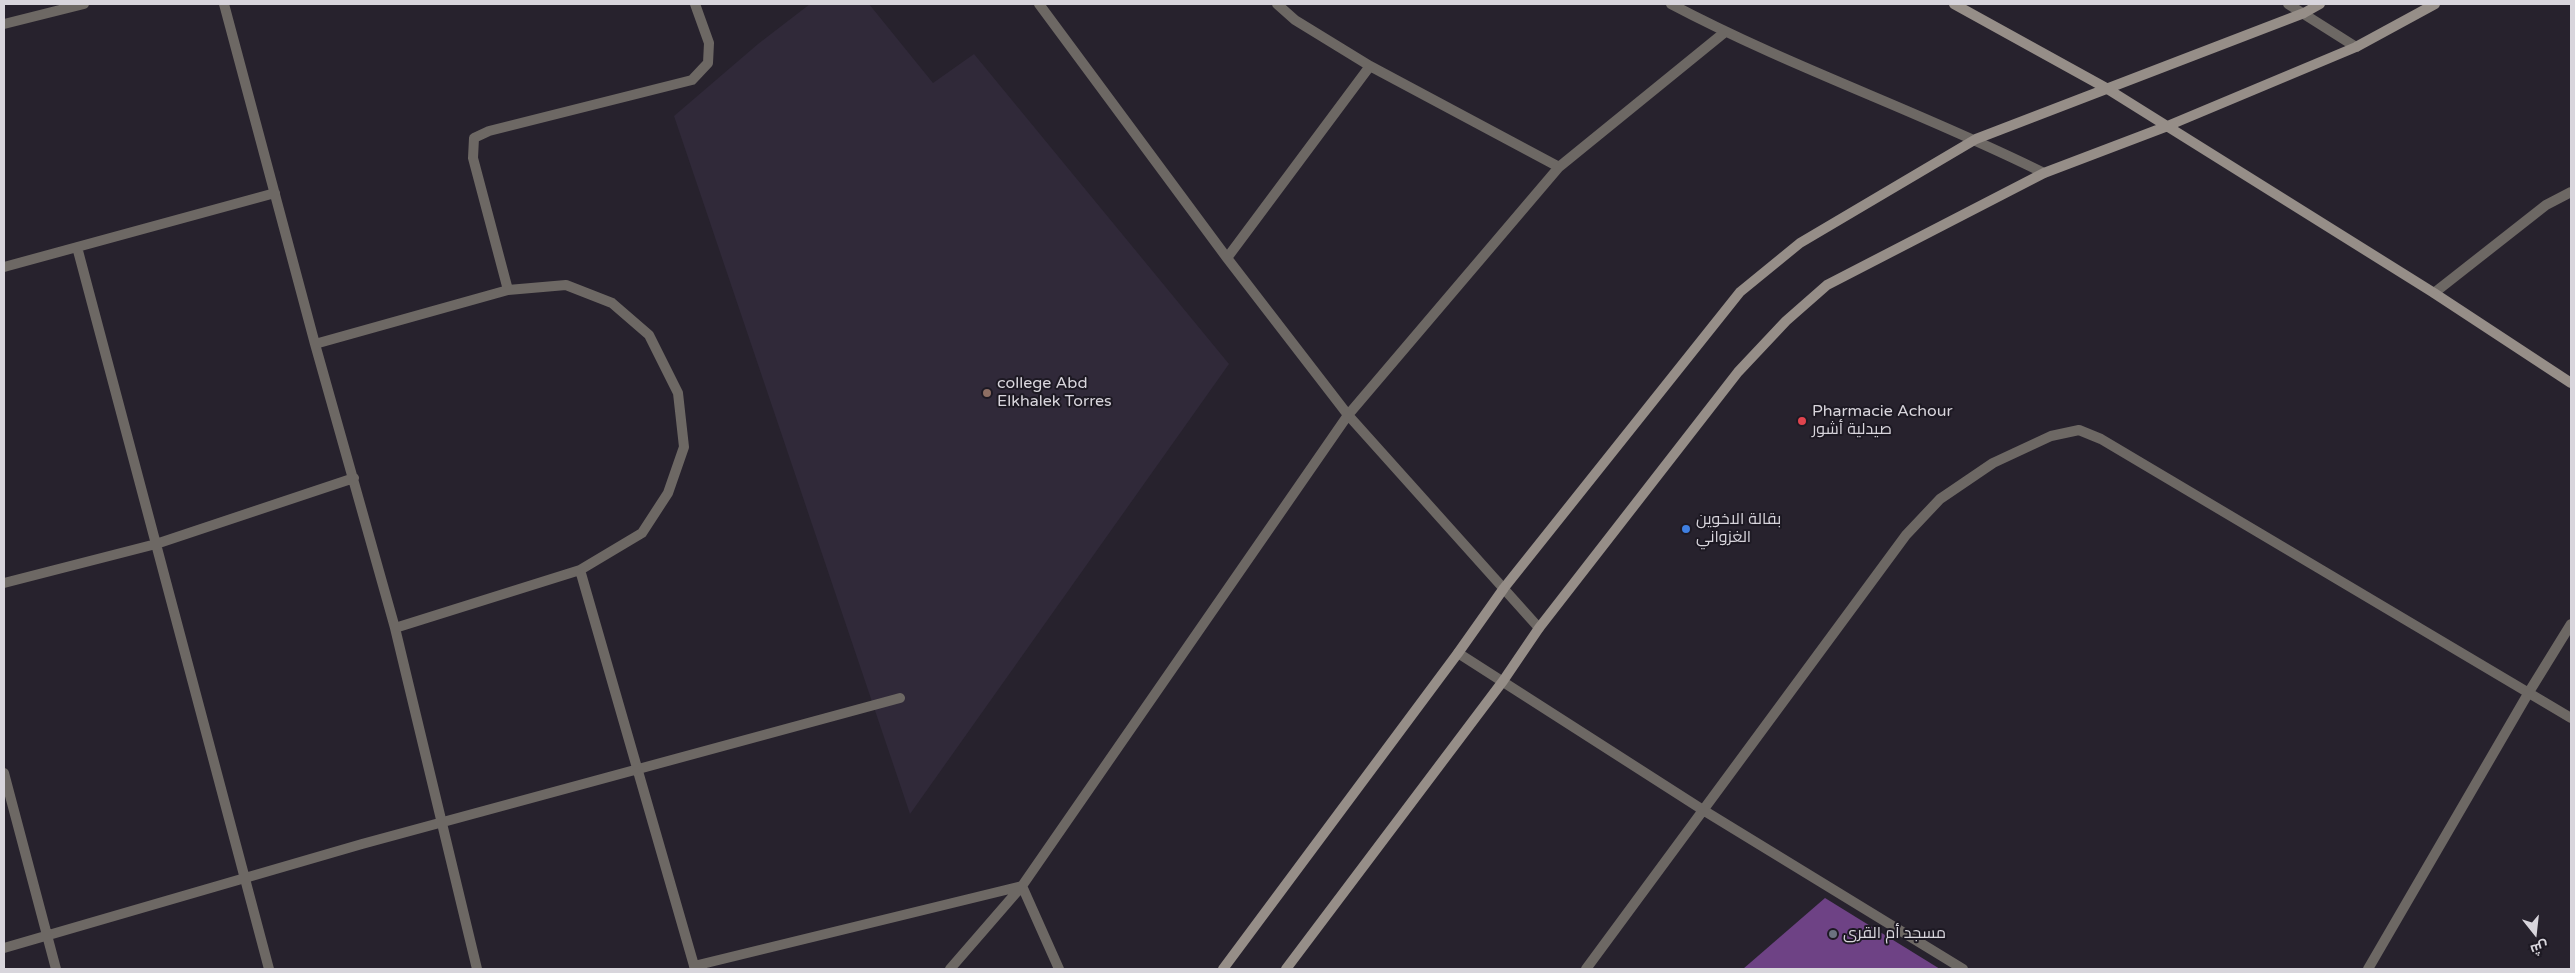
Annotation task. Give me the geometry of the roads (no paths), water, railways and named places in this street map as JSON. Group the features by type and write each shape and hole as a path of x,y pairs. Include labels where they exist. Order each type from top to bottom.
{"street":[{"path":"4,24 84,4"},
{"path":"224,4 315,344 395,628 477,969"},
{"path":"508,290 473,158 474,138 489,131 692,80 708,63 709,43 695,4"},
{"path":"1039,4 1227,258 1348,415 1539,628"},
{"path":"1277,4 1295,20 1370,66 1559,167"},
{"path":"1671,4 1725,32 1976,139 2044,173"},
{"path":"1954,4 2106,88 2165,127 2434,293 2571,383"},
{"path":"2288,4 2356,47"},
{"path":"1223,969 1458,653 1504,588 1740,292 1800,244 1976,139 2304,13 2320,4"},
{"path":"1286,969 1503,681 1539,628 1738,372 1786,321 1827,286 2044,173 2165,127 2356,47 2436,4"},
{"path":"950,969 1022,886 1348,415 1559,167 1725,32"},
{"path":"1227,258 1370,66"},
{"path":"2434,293 2546,205 2571,192"},
{"path":"4,267 274,193"},
{"path":"77,247 269,969"},
{"path":"315,344 508,290 566,286 612,303 649,335 678,393 684,447 668,493 642,533 580,570 395,628"},
{"path":"1586,969 1906,535 1940,499 1993,464 2051,436 2079,430 2101,439 2571,718"},
{"path":"4,583 156,544 354,478"},
{"path":"580,570 694,968 1022,886"},
{"path":"2368,969 2529,692 2571,624"},
{"path":"1458,653 1703,810 1963,969"},
{"path":"4,948 246,877 900,698"},
{"path":"4,773 56,969"},
{"path":"1022,886 1058,969"}],"place":[{"name":"college Abd Elkhalek Torres","path":"987,393"},
{"name":"Pharmacie Achour صيدلية أشور","path":"1802,421"},
{"name":"بقالة الاخوين الغزواني","path":"1686,529"},
{"name":"مسجد أم القرى","path":"1833,934"}]}
